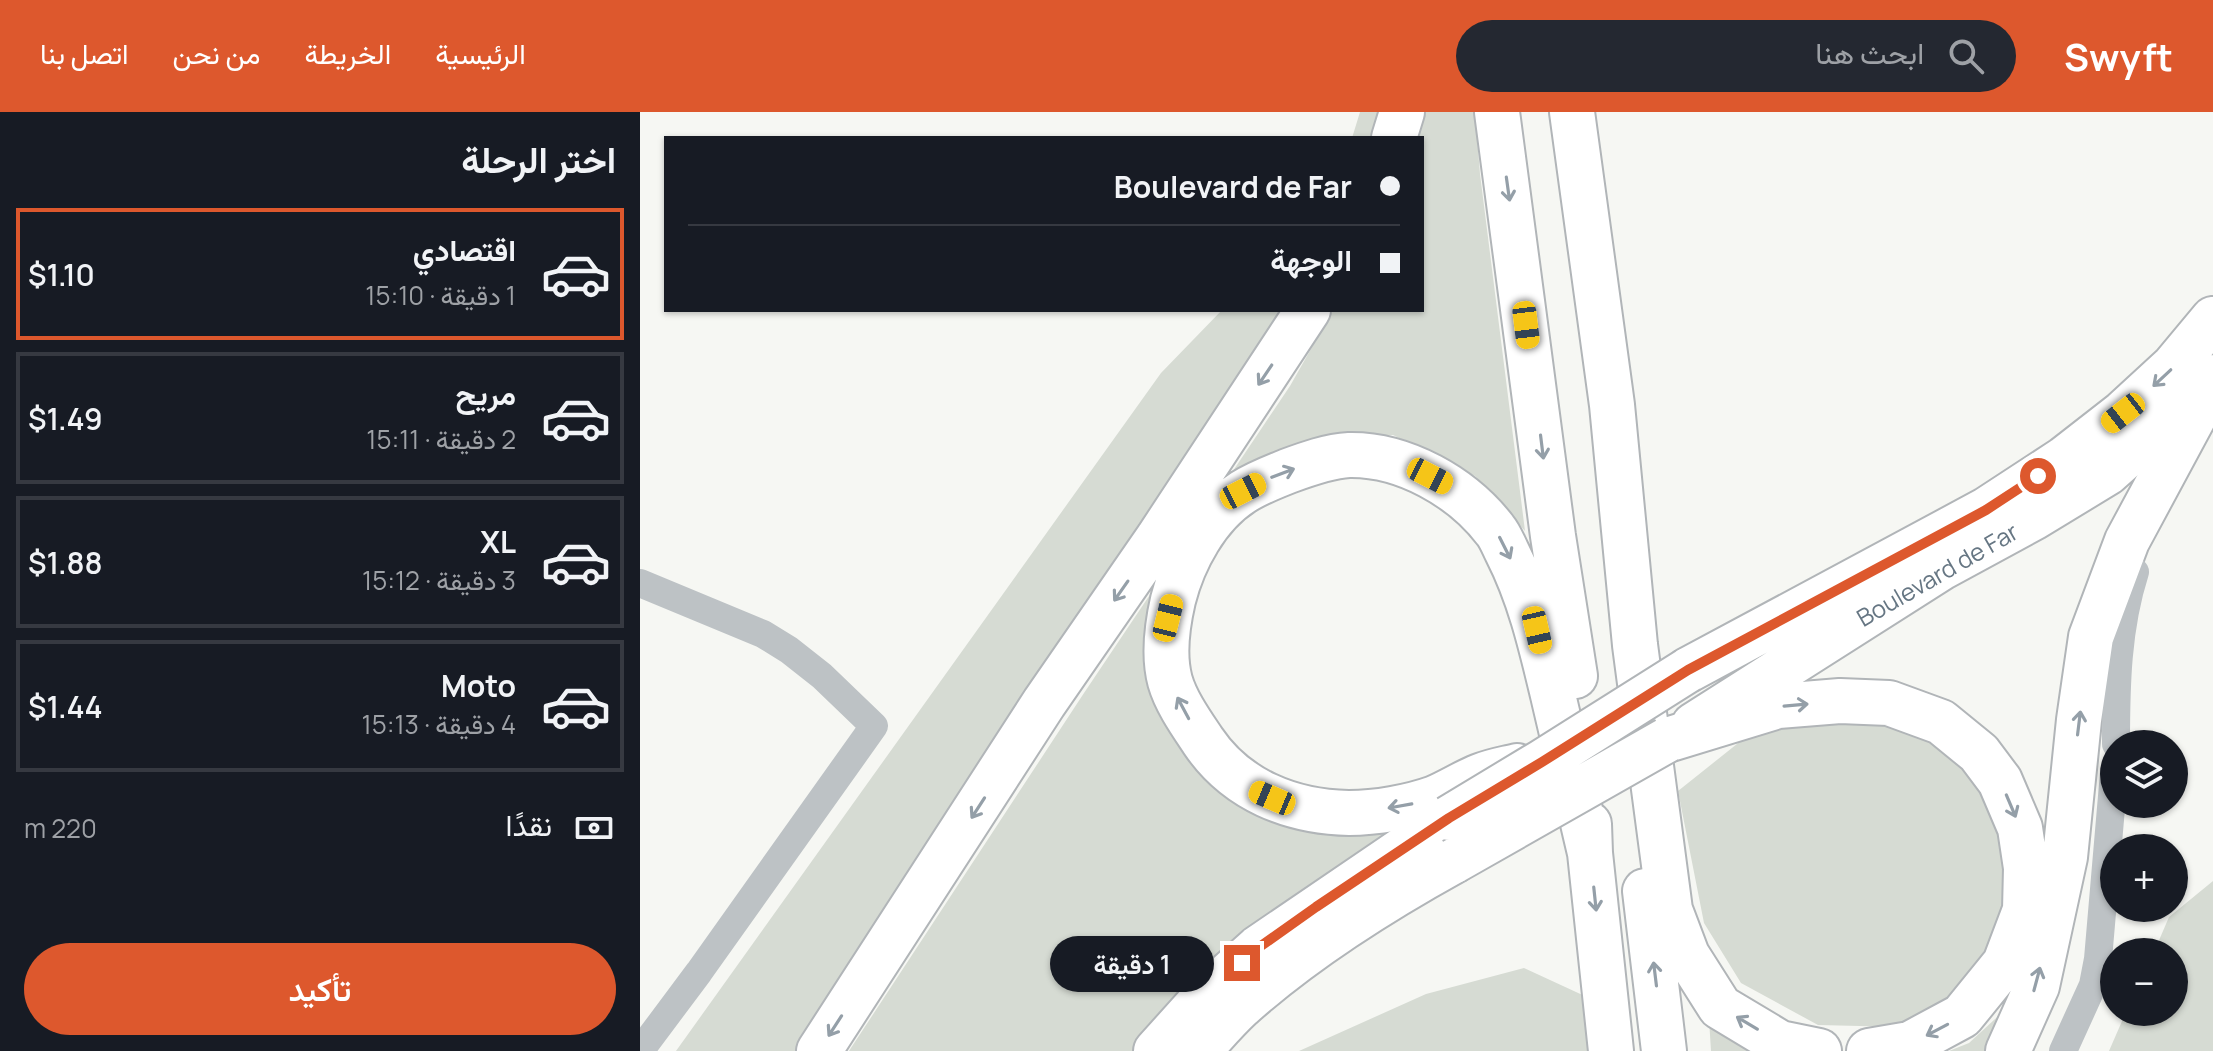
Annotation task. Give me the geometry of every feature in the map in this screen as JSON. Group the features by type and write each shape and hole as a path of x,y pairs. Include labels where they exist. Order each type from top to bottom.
{"highway":[{"path":"1395,136 1402,112"},
{"path":"1497,112 1553,536 1586,748 1590,853 1611,1051"},
{"path":"1550,112 1664,1051"},
{"path":"1572,112 1612,405 1635,645 1670,910 1687,955 1720,1007 1780,1043 1819,1051"},
{"path":"819,1051 1044,703 1158,538 1307,312"},
{"name":"Boulevard de Far","path":"1156,1051 1209,992 1258,948 1449,818 1688,670 1986,510 2064,459 2123,413 2173,367 2213,319"},
{"name":"Boulevard de Far","path":"1667,740 1727,706 1941,568 2107,473 2180,408 2213,373"},
{"path":"2008,1051 2037,986 2065,857 2091,637 2127,541 2213,381"},
{"path":"1554,755 1480,776 1421,802 1351,813 1291,806 1254,790 1210,752 1171,684 1166,664 1168,618 1185,564 1201,536 1243,491 1303,466 1348,455 1384,458 1414,468 1446,485 1496,531 1521,580 1537,630 1590,853"},
{"path":"1199,1051 1238,1008 1350,923 1407,887 1667,740 1778,706 1840,701 1889,703 1941,722 1979,753 2000,781 2020,828 2026,868 2025,910 2005,963 1962,1016 1910,1044 1869,1051"}],"street":[{"path":"2116,730 2116,684 2128,594 2173,458"},
{"path":"640,583 763,634 822,676 874,726 640,1051"},
{"path":"2063,1051 2093,985 2110,818"}],"shaded area":[{"path":"1360,112 1381,112 1375,136 1353,136"},
{"path":"1425,112 1475,112 1525,531 1475,476 1393,435 1319,440 1252,468 1168,614 1187,702 1251,785 1413,816 1245,932 1133,1051 849,1051 1290,386 1332,312 1424,312 1424,136 1418,136"},
{"path":"1220,312 1294,312 817,1051 676,1051 1161,373"},
{"path":"1839,719 1909,721 1954,743 2009,841 2008,886 1996,942 1959,991 1902,1027 1818,1025 1741,983 1704,923 1678,791 1752,732"},
{"path":"2213,881 2213,1051 2109,1051 2120,1026 2188,1026 2188,938 2160,938 2167,922 2188,922 2188,901"},
{"path":"1524,968 1589,998 1594,1051 1299,1051 1426,994"},
{"path":"2020,996 1993,1051 1949,1051 1969,1043"},
{"path":"1709,1019 1758,1051 1711,1051"}],"route":[{"path":"1242,963 1316,907 1449,818 1688,670 1986,510 2038,476"}]}
